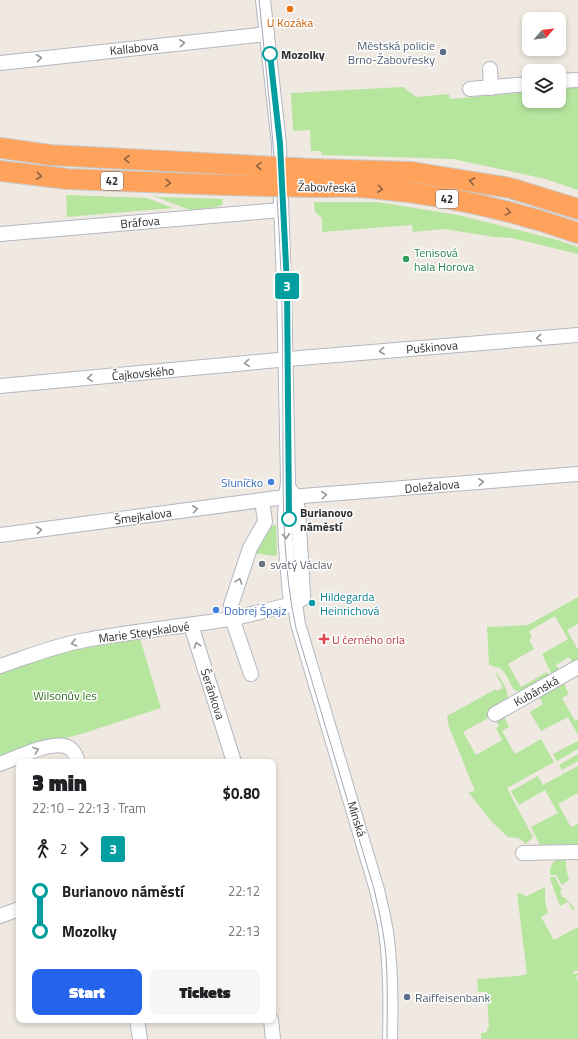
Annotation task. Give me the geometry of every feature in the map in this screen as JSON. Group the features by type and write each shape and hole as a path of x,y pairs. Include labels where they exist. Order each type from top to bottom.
{"highway":[{"name":"Žabovřeská","path":"0,148 50,155 222,164 441,198 520,215 578,233"},
{"name":"Žabovřeská","path":"0,171 68,179 224,185 412,172 510,188 578,209"}],"street":[{"path":"232,618 295,604 290,595 284,518 290,498 288,481 286,360 279,144 263,0"},
{"name":"Kallabova","path":"0,63 267,34"},
{"path":"490,69 491,88"},
{"path":"566,81 578,80"},
{"path":"470,89 522,85"},
{"name":"Bráfova","path":"0,234 281,210"},
{"name":"Puškinova","path":"286,360 578,335"},
{"name":"Čajkovského","path":"0,386 286,360"},
{"name":"Doležalova","path":"290,498 578,474"},
{"name":"Šmejkalova","path":"0,535 262,500 290,498"},
{"path":"250,674 232,618 232,605 250,548 265,522 262,500"},
{"name":"Minská","path":"295,604 298,624 377,890 386,932 389,962 390,1039"},
{"name":"Marie Steyskalové","path":"0,666 55,647 82,641 232,618"},
{"name":"Šeránkova","path":"191,625 233,759"},
{"name":"Kubánská","path":"495,714 578,667"},
{"path":"0,764 41,748 59,745 66,746 77,758"},
{"path":"523,853 578,852"},
{"path":"0,916 16,910"},
{"path":"137,1023 140,1039"},
{"path":"271,1023 273,1039"}],"green space":[{"path":"403,87 416,97 449,94 450,99 522,93 522,108 566,108 566,88 578,87 578,190 546,179 453,159 322,155 321,151 311,151 310,130 293,131 291,93"},
{"path":"66,195 147,198 173,208 67,217"},
{"path":"151,195 158,197 223,199 222,205 217,207 190,210"},
{"path":"314,202 378,202 458,215 554,239 578,247 578,254 512,238 495,237 444,229 413,232 412,225 322,232 322,218 315,212"},
{"path":"276,525 277,554 275,556 253,553 267,529"},
{"path":"578,597 578,624 567,630 578,650 578,661 574,664 569,657 556,665 560,671 552,675 542,654 568,639 555,616 529,631 532,638 529,640 534,649 508,664 521,687 547,672 550,677 525,691 515,691 507,676 501,669 489,665 487,627 528,625"},
{"name":"Wilsonův les","path":"140,639 161,708 81,734 38,745 0,759 0,674 57,653"},
{"path":"495,672 497,673 507,692 508,699 490,717 463,732 476,755 502,740 496,728 499,726 496,721 504,716 509,727 502,731 515,754 541,739 554,762 507,788 533,837 525,845 524,842 518,838 508,837 492,822 468,792 475,791 449,727 447,716 496,689 497,691 503,688"},
{"path":"564,684 569,694 562,698 575,721 578,719 578,735 568,717 541,731 530,712 543,704 539,697"},
{"path":"578,741 578,749 557,761 553,754"},
{"path":"578,754 578,761 562,770 559,765"},
{"path":"578,766 578,793 558,804 571,827 578,824 578,844 540,845 531,827 558,813 545,790 519,805 511,791 538,776 543,785"},
{"path":"566,857 566,868 569,880 562,885 556,875 550,875 550,871 552,864 556,860"},
{"path":"551,877 555,877 562,890 560,892 562,897 564,897 575,909 572,910 568,902 560,906 550,879"},
{"path":"545,887 545,900 548,913 541,917 554,940 578,927 578,970 573,972 573,974 578,973 576,976 578,982 578,1039 481,1039 481,1033 487,1032 487,1028 489,1028 487,992 478,992 477,979 527,974 517,893 523,894 525,897"}],"tram line":[{"path":"259,0 271,116 281,270 283,500 289,586 296,628 378,906 386,956 387,1039"},
{"name":"3","path":"270,54 280,144 284,209 287,285 289,519"},
{"path":"276,103 281,158"}],"place":[{"name":"U Kozáka","path":"290,9"},
{"name":"Městská policie Brno-Žabovřesky","path":"443,52"},
{"name":"Mozolky","path":"270,54"},
{"name":"Tenisová hala Horova","path":"406,259"},
{"name":"Sluníčko","path":"271,482"},
{"name":"Burianovo náměstí","path":"289,519"},
{"name":"svatý Václav","path":"262,564"},
{"name":"Hildegarda Heinrichová","path":"312,603"},
{"name":"Dobrej Špajz","path":"216,610"},
{"name":"U černého orla","path":"324,639"},
{"name":"Raiffeisenbank","path":"407,997"}]}
